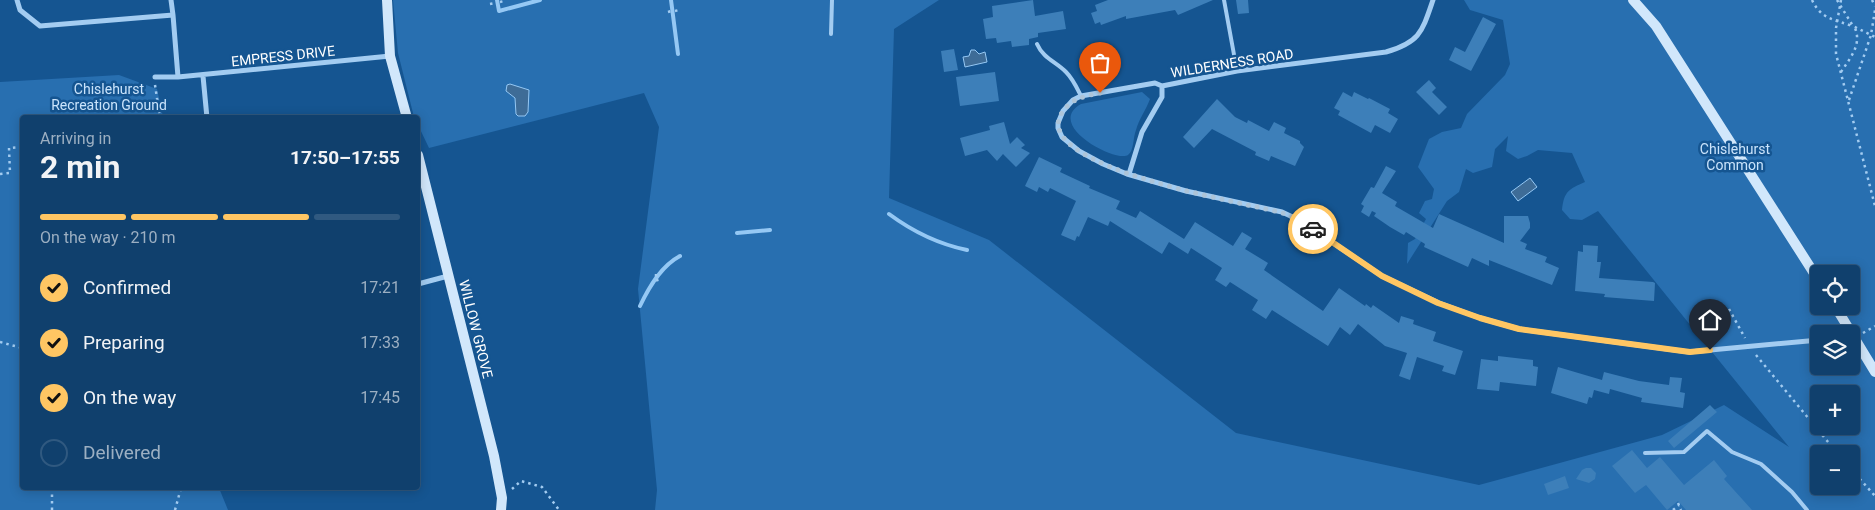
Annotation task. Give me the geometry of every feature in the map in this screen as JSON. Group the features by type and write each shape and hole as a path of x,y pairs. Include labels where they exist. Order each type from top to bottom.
{"street":[{"path":"17,0 20,10 40,26 173,15"},
{"path":"171,0 178,77"},
{"path":"387,0 390,56 406,115"},
{"name":"WILDERNESS ROAD","path":"1081,96 1154,83 1162,86 1237,71 1386,52 1415,40 1424,27 1433,0"},
{"path":"1633,0 1656,26 1810,267"},
{"name":"EMPRESS DRIVE","path":"155,77 203,76 390,56"},
{"path":"203,76 207,115"},
{"path":"1129,174 1142,132 1162,97 1162,86"},
{"path":"1081,96 1063,111 1058,128 1062,137 1079,150 1103,164 1186,191 1282,212 1301,221 1382,276 1438,303 1480,318 1519,329 1690,352 1810,341"},
{"name":"WILLOW GROVE","path":"420,164 494,456 502,498 501,510"},
{"path":"420,283 449,276"},
{"path":"1860,348 1875,372"}],"lane":[{"path":"830,34 832,0"},
{"path":"1224,0 1237,71"},
{"path":"1037,44 1050,61 1068,74 1081,96"},
{"path":"1645,453 1684,452 1707,431 1732,452 1761,464 1792,492 1807,510"}],"path":[{"path":"1812,0 1817,11 1828,18 1854,26 1875,38"},
{"path":"1848,102 1870,35 1875,8 1872,0"},
{"path":"500,2 504,1"},
{"path":"1839,1 1836,54 1875,206"},
{"path":"1839,1 1858,34 1854,51 1841,72"},
{"path":"490,4 494,3"},
{"path":"1858,34 1870,35"},
{"path":"155,77 154,90 159,115"},
{"path":"0,174 10,173 9,148 20,147"},
{"path":"656,276 658,283"},
{"path":"1729,309 1749,346 1831,445"},
{"path":"0,342 20,347"},
{"path":"1860,479 1875,496"},
{"path":"502,498 521,481 542,488 559,510"},
{"path":"52,490 52,510"},
{"path":"175,510 180,490"},
{"path":"1673,510 1678,504 1681,510"}],"green space":[{"name":"Chislehurst Common","path":"393,0 939,0 894,29 889,198 989,240 1236,433 1479,485 1662,435 1724,405 1789,447 1598,211 1582,220 1570,219 1562,210 1564,199 1568,192 1585,182 1572,153 1538,150 1518,159 1506,151 1508,136 1495,149 1492,167 1473,173 1466,169 1459,192 1447,201 1407,264 1408,243 1415,239 1426,219 1419,213 1425,201 1432,199 1434,189 1418,167 1429,139 1442,132 1461,128 1467,114 1505,75 1510,64 1503,20 1470,10 1464,0 1875,0 1875,510 655,510 657,490 638,289 659,127 644,93 429,148 420,129 420,115 414,115 398,53"},
{"name":"Chislehurst Recreation Ground","path":"119,75 157,89 163,115 20,115 20,490 220,490 228,510 0,510 0,82"},
{"path":"1142,92 1150,99 1137,126 1128,155 1121,156 1098,148 1076,131 1071,122 1072,113 1081,104"}],"shaded area":[{"path":"971,50 975,50 979,54 985,52 987,62 965,67 963,57 969,56"},
{"path":"510,84 529,90 528,112 525,116 518,116 516,114 515,98 506,91 507,85"},
{"path":"1530,178 1537,187 1518,201 1511,192"}],"building":[{"path":"1033,0 1035,16 1063,11 1066,29 1038,33 1038,37 1029,39 1029,45 1012,47 1011,41 997,43 996,38 986,39 983,19 993,17 992,6"},
{"path":"1108,0 1213,0 1178,15 1175,10 1126,19 1126,16 1101,25 1100,22 1095,24 1091,13 1097,11 1095,5"},
{"path":"1236,0 1248,0 1249,13 1238,14"},
{"path":"1483,17 1496,24 1471,71 1449,60 1455,47 1465,52"},
{"path":"954,49 958,70 944,72 941,51"},
{"path":"995,72 999,101 960,106 956,77"},
{"path":"1429,80 1436,88 1432,92 1447,107 1439,115 1416,92"},
{"path":"1343,92 1352,97 1354,92 1390,109 1388,113 1398,119 1390,133 1375,125 1371,133 1338,115 1340,111 1334,108"},
{"path":"1217,99 1235,117 1247,123 1248,120 1269,131 1274,122 1286,128 1284,133 1300,141 1304,147 1295,166 1271,156 1269,161 1255,155 1256,152 1212,129 1194,148 1183,137"},
{"path":"1004,122 1010,144 1017,137 1025,145 1021,148 1030,153 1016,167 1003,154 997,161 987,150 965,156 960,138 990,130 989,126"},
{"path":"1039,157 1062,168 1060,172 1090,186 1089,188 1120,201 1116,209 1136,218 1140,211 1184,239 1195,222 1233,246 1242,232 1252,238 1245,249 1268,263 1264,270 1323,311 1339,288 1365,306 1366,304 1371,308 1373,305 1399,323 1401,316 1414,320 1413,324 1436,332 1433,341 1463,351 1455,375 1442,371 1444,366 1417,357 1410,380 1399,376 1407,353 1385,346 1358,324 1350,335 1340,327 1328,346 1272,310 1266,319 1252,310 1258,300 1230,282 1226,287 1215,280 1222,268 1191,248 1188,254 1169,242 1162,254 1110,221 1108,226 1088,217 1079,237 1077,236 1075,241 1061,235 1076,201 1050,188 1048,192 1039,187 1037,192 1025,186"},
{"path":"1386,166 1396,171 1382,193 1397,202 1395,206 1433,228 1439,214 1504,243 1504,216 1528,216 1530,228 1520,241 1527,244 1525,249 1547,257 1545,262 1559,268 1552,285 1489,260 1489,266 1472,258 1468,267 1424,247 1425,244 1406,232 1404,235 1374,216 1376,213 1372,211 1369,217 1361,212 1364,206 1361,204 1371,187 1374,188"},
{"path":"1583,245 1598,246 1597,262 1601,262 1599,278 1653,282 1655,283 1654,301 1604,297 1605,294 1575,291 1578,251 1583,252"},
{"path":"1498,356 1533,360 1533,366 1538,367 1536,386 1500,382 1499,391 1477,389 1481,359 1498,361"},
{"path":"1558,367 1602,380 1604,372 1639,381 1669,385 1670,377 1682,378 1680,392 1685,393 1683,408 1641,402 1642,398 1610,389 1609,394 1594,390 1592,398 1589,397 1587,404 1551,393"},
{"path":"1710,405 1717,412 1674,448 1668,441"},
{"path":"1632,450 1647,468 1660,457 1684,485 1714,460 1727,476 1724,479 1752,510 1686,510 1678,501 1667,510 1646,485 1635,493 1612,466"},
{"path":"1591,468 1596,473 1595,479 1589,483 1576,479 1582,470"},
{"path":"1565,476 1569,488 1548,495 1544,484"}],"waterway":[{"path":"497,0 499,11 540,0"},
{"path":"671,0 678,54"},
{"path":"889,214 926,236 967,250"},
{"path":"737,233 770,230"},
{"path":"640,306 661,271 680,256"}],"way so far":[{"path":"1100,93 1081,96 1063,111 1058,128 1062,137 1071,145 1103,164 1127,174 1186,191 1282,212 1313,229"}],"route":[{"path":"1313,229 1367,268 1382,276 1438,303 1480,318 1519,329 1690,352 1710,350"}]}
